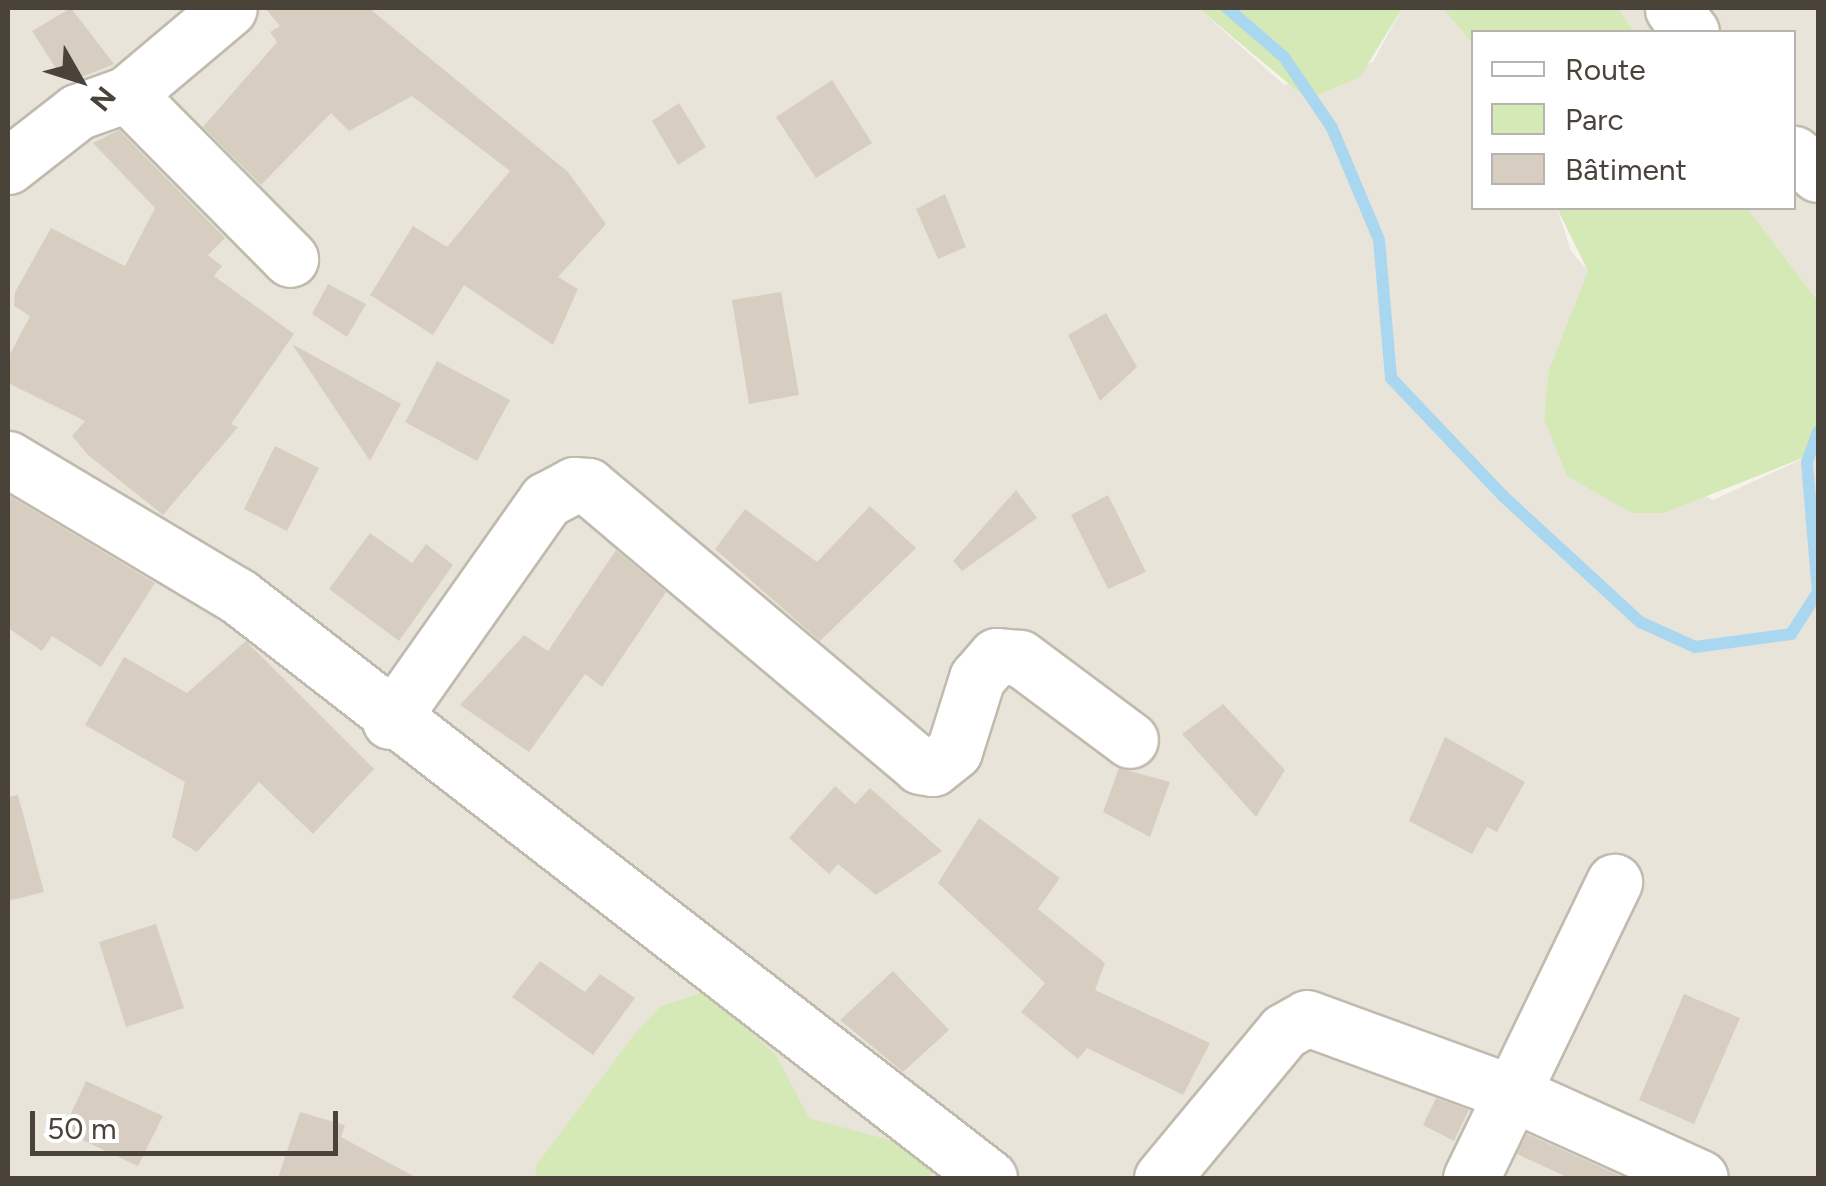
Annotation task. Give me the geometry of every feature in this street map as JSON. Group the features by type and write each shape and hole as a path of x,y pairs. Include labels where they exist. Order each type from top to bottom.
{"street":[{"path":"8,166 77,112 127,94 229,8"},
{"path":"127,94 290,259"},
{"path":"1796,156 1818,174"},
{"path":"8,459 191,562 390,722 989,1178"},
{"path":"390,722 546,500 574,485 588,486 920,766 933,768 954,751 978,678 996,656 1020,658 1130,740"},
{"path":"1471,1178 1614,882"},
{"path":"1162,1178 1284,1031 1307,1018 1512,1094 1700,1178"}],"shaded area":[{"path":"8,8 1198,8 1284,85 1373,62 1402,8 1442,8 1471,42 1471,210 1558,210 1571,251 1588,271 1548,372 1544,419 1713,500 1818,452 1818,1178 8,1178"},
{"path":"1618,8 1818,8 1818,301 1749,210 1796,210 1796,30 1633,30"}],"green space":[{"path":"1198,8 1402,8 1360,77 1307,99"},
{"path":"1442,8 1618,8 1633,30 1471,30 1471,42"},
{"path":"1558,210 1749,210 1818,301 1818,452 1664,513 1632,513 1567,476 1544,419 1548,372 1588,271"},
{"path":"705,992 776,1055 809,1118 936,1153 939,1167 927,1178 537,1178 535,1167 633,1036 661,1006"}],"building":[{"path":"71,8 114,64 74,80 62,78 32,31"},
{"path":"265,8 369,8 568,172 606,224 558,277 578,289 553,345 464,285 433,335 370,295 413,226 447,247 510,171 412,96 349,131 331,113 261,185 203,127 277,42 270,32 280,26"},
{"path":"832,80 872,143 816,178 776,117"},
{"path":"679,103 706,147 678,165 652,121"},
{"path":"119,130 225,238 208,255 222,266 214,276 294,334 231,424 238,427 163,515 88,455 72,436 85,421 8,383 8,358 30,316 14,306 15,292 51,228 125,266 155,208 93,143"},
{"path":"945,194 966,247 938,259 916,209"},
{"path":"328,284 366,304 347,337 312,314"},
{"path":"781,292 799,395 749,404 732,300"},
{"path":"1106,313 1137,367 1100,401 1068,335"},
{"path":"292,344 401,404 370,461"},
{"path":"437,361 510,400 477,461 405,422"},
{"path":"275,446 319,468 287,531 244,509"},
{"path":"1016,490 1037,518 962,571 953,561"},
{"path":"8,495 155,583 101,667 52,636 42,651 8,628"},
{"path":"1108,495 1146,572 1108,589 1071,515"},
{"path":"870,506 916,548 820,641 715,549 745,509 817,562"},
{"path":"370,533 412,563 426,544 453,565 399,641 329,589"},
{"path":"616,550 666,592 602,687 585,674 529,752 460,705 524,635 548,651"},
{"path":"246,641 374,769 313,834 259,782 197,852 172,837 185,782 85,725 124,657 187,693"},
{"path":"1223,704 1285,770 1256,817 1182,734"},
{"path":"1445,737 1525,782 1497,832 1487,827 1472,854 1409,821"},
{"path":"1119,768 1170,782 1150,837 1103,812"},
{"path":"835,786 855,804 870,788 942,851 876,895 838,864 829,874 789,838"},
{"path":"18,795 44,892 8,901 8,797"},
{"path":"979,818 1060,878 1038,909 1105,963 1095,990 1210,1043 1183,1095 1087,1048 1078,1059 1021,1012 1045,983 938,883"},
{"path":"156,924 184,1008 126,1027 99,942"},
{"path":"540,961 585,992 600,974 635,998 593,1055 512,997"},
{"path":"893,971 949,1030 903,1072 840,1020"},
{"path":"1684,994 1740,1018 1694,1124 1639,1100"},
{"path":"86,1081 163,1116 138,1166 63,1131"},
{"path":"1436,1098 1469,1110 1454,1141 1423,1125"},
{"path":"300,1112 345,1125 341,1137 417,1178 278,1178"},
{"path":"1527,1134 1625,1178 1569,1178 1517,1154"}],"waterway":[{"path":"1227,8 1284,57 1332,128 1379,240 1391,378 1503,496 1640,622 1695,647 1791,634 1818,592"},
{"path":"1818,432 1807,462 1818,592"}]}
